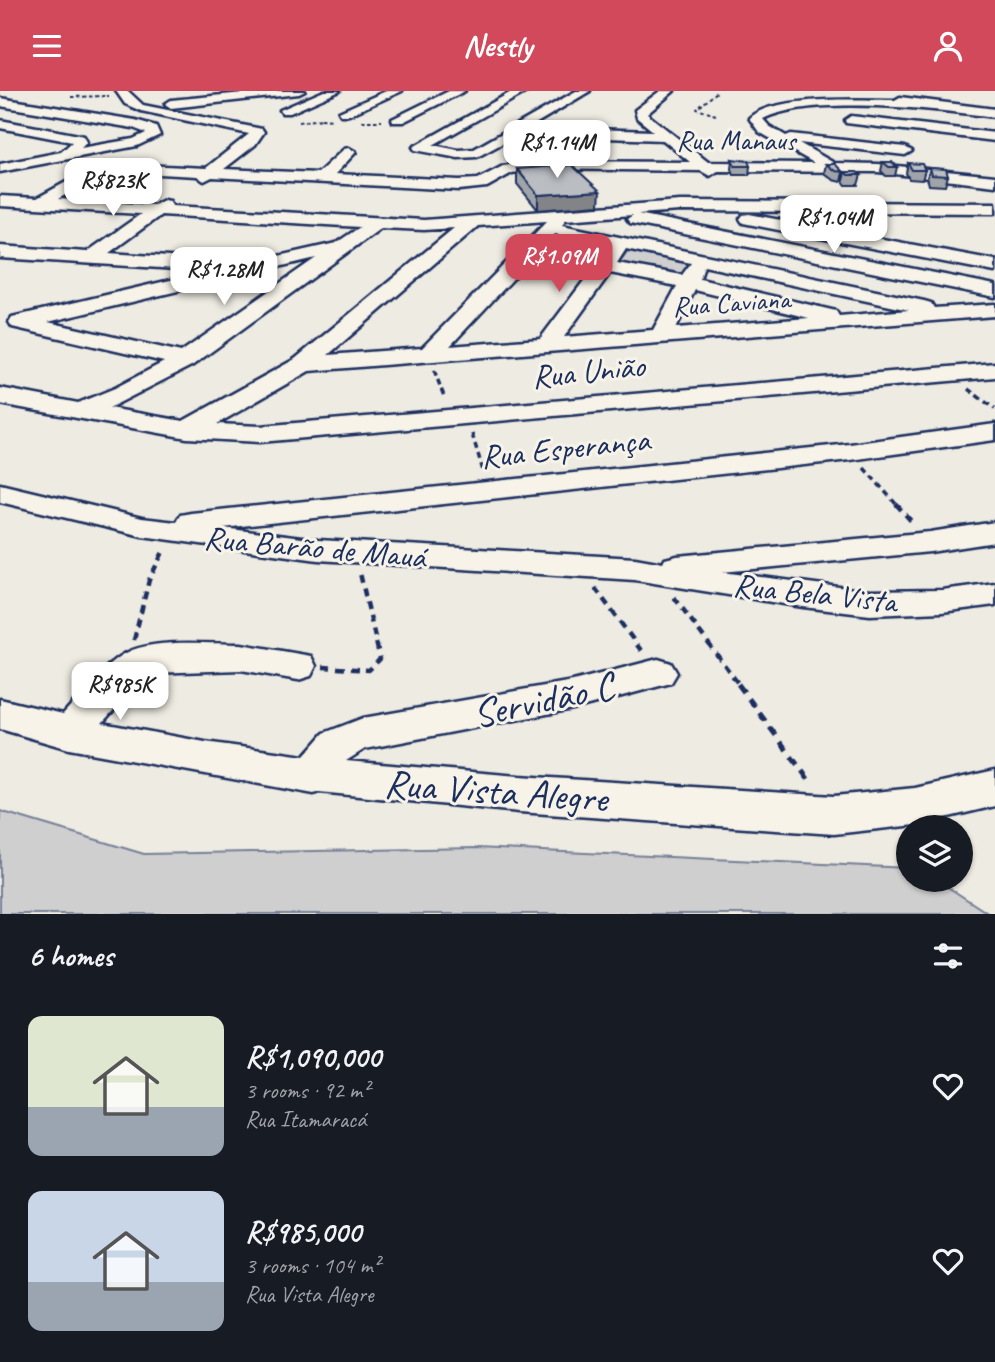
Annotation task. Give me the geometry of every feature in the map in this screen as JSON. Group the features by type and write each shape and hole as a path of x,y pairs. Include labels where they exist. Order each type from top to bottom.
{"street":[{"path":"163,106 191,94 299,91"},
{"path":"286,110 334,91"},
{"path":"345,112 396,91"},
{"path":"398,119 459,91"},
{"path":"522,91 420,147 458,155 472,154 584,91"},
{"path":"668,91 641,110 640,115 707,166 719,187 738,205"},
{"path":"816,91 995,113"},
{"path":"196,118 235,104 257,92"},
{"path":"163,106 257,92"},
{"path":"135,101 249,129 258,134"},
{"path":"0,102 135,124 151,129 153,135 137,142 0,168"},
{"path":"830,166 776,136 756,122 755,118 758,115 808,106 919,103"},
{"path":"235,104 302,113"},
{"path":"940,106 951,126 995,137"},
{"path":"847,120 995,127"},
{"path":"0,124 79,138 80,142 67,154"},
{"path":"92,258 258,134 284,126"},
{"path":"4,140 31,129"},
{"path":"516,131 668,136"},
{"path":"776,136 914,152"},
{"path":"40,203 102,169 122,167 323,177 349,152"},
{"name":"Rua Manaus","path":"323,177 481,184 514,166 830,166 905,170 995,181"},
{"path":"0,201 424,225 555,222 601,212 738,205 987,207 995,221"},
{"path":"680,206 995,266"},
{"path":"601,212 995,291"},
{"path":"545,346 606,267 621,243 641,221"},
{"path":"80,411 124,393 186,360 378,222"},
{"path":"187,430 303,365 472,222"},
{"path":"555,222 621,243 953,314"},
{"path":"428,355 555,222"},
{"path":"10,321 344,246"},
{"path":"0,253 241,268"},
{"path":"660,338 685,282 702,259"},
{"path":"606,267 685,282 855,322"},
{"name":"Rua Caviana","path":"303,365 995,310"},
{"path":"10,321 186,360"},
{"name":"Rua União","path":"0,395 187,430 260,433 460,418 768,388 995,370"},
{"name":"Rua Esperança","path":"142,527 850,453 995,432"},
{"name":"Rua Barão de Mauá","path":"0,493 177,533 357,553 577,564 646,571"},
{"path":"646,571 930,542 995,532"},
{"name":"Rua Bela Vista","path":"646,571 803,596 870,603 942,601 995,594"},
{"path":"69,733 128,670 141,661 159,658 241,657 298,666"},
{"name":"Servidão C","path":"314,777 326,753 339,742 363,734 573,695 658,673"},
{"name":"Rua Vista Alegre","path":"0,714 69,733 245,767 314,777 834,815 874,814 942,803 995,788"}],"path":[{"path":"716,115 697,110 718,91"},
{"path":"284,126 345,112"},
{"path":"505,273 606,267"},
{"path":"428,355 460,418 490,492"},
{"path":"950,375 995,409"},
{"path":"850,453 930,542"},
{"path":"128,670 142,602 159,555 177,533"},
{"path":"298,666 369,670 380,659 357,553"},
{"name":"Servidão C","path":"577,564 658,673"},
{"path":"646,571 834,815"}],"shaded area":[{"path":"630,248 691,260 682,277 618,264"},
{"path":"0,811 144,854 477,848 896,867 896,892 955,892 989,914 0,914"}],"building":[{"path":"732,159 748,161 750,166 735,166"},
{"path":"883,162 892,162 897,167 889,167"},
{"path":"908,163 922,164 925,170 912,170"},
{"path":"826,164 835,164 843,172 835,171"},
{"path":"572,165 600,191 538,195 517,169"},
{"path":"930,168 946,169 948,176 932,175"},
{"path":"845,172 857,172 861,175 848,175"}]}
